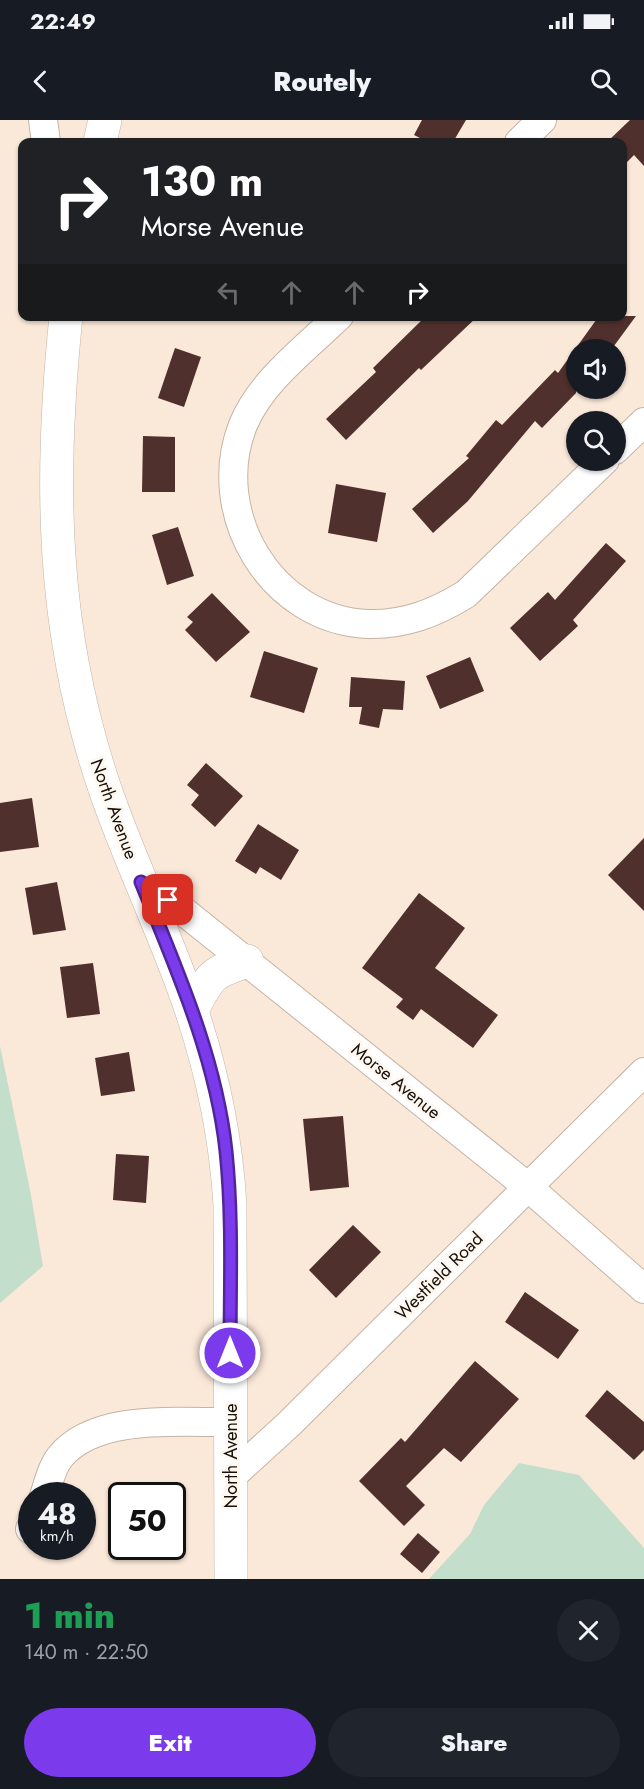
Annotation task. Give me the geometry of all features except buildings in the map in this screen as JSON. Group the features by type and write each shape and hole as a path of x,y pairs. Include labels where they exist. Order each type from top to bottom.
{"main road":[{"path":"101,138 105,120"},
{"name":"North Avenue","path":"66,321 56,434 56,546 63,611 88,733 104,787 192,1010 215,1090 226,1150 230,1205 231,1579"},
{"path":"192,1010 206,982 217,970 247,961"}],"street":[{"path":"43,120 45,138"},
{"path":"523,138 542,120"},
{"path":"334,321 262,392 243,425 235,454 232,484 241,529 254,556 273,580 309,607 337,618 367,624 412,620 441,610 474,587 593,471"},
{"path":"626,439 644,422"},
{"name":"Morse Avenue","path":"141,882 182,910 247,961 528,1187 644,1289"},
{"name":"Westfield Road","path":"231,1477 644,1072"},
{"path":"50,1482 59,1458 89,1434 125,1424 231,1422"}],"green space":[{"path":"0,1046 30,1190 43,1266 0,1303"},
{"path":"519,1463 579,1475 644,1548 644,1579 429,1579 470,1534 484,1505"}],"route":[{"path":"168,900 141,882 192,1010 215,1090 226,1150 230,1205 230,1353"}]}
